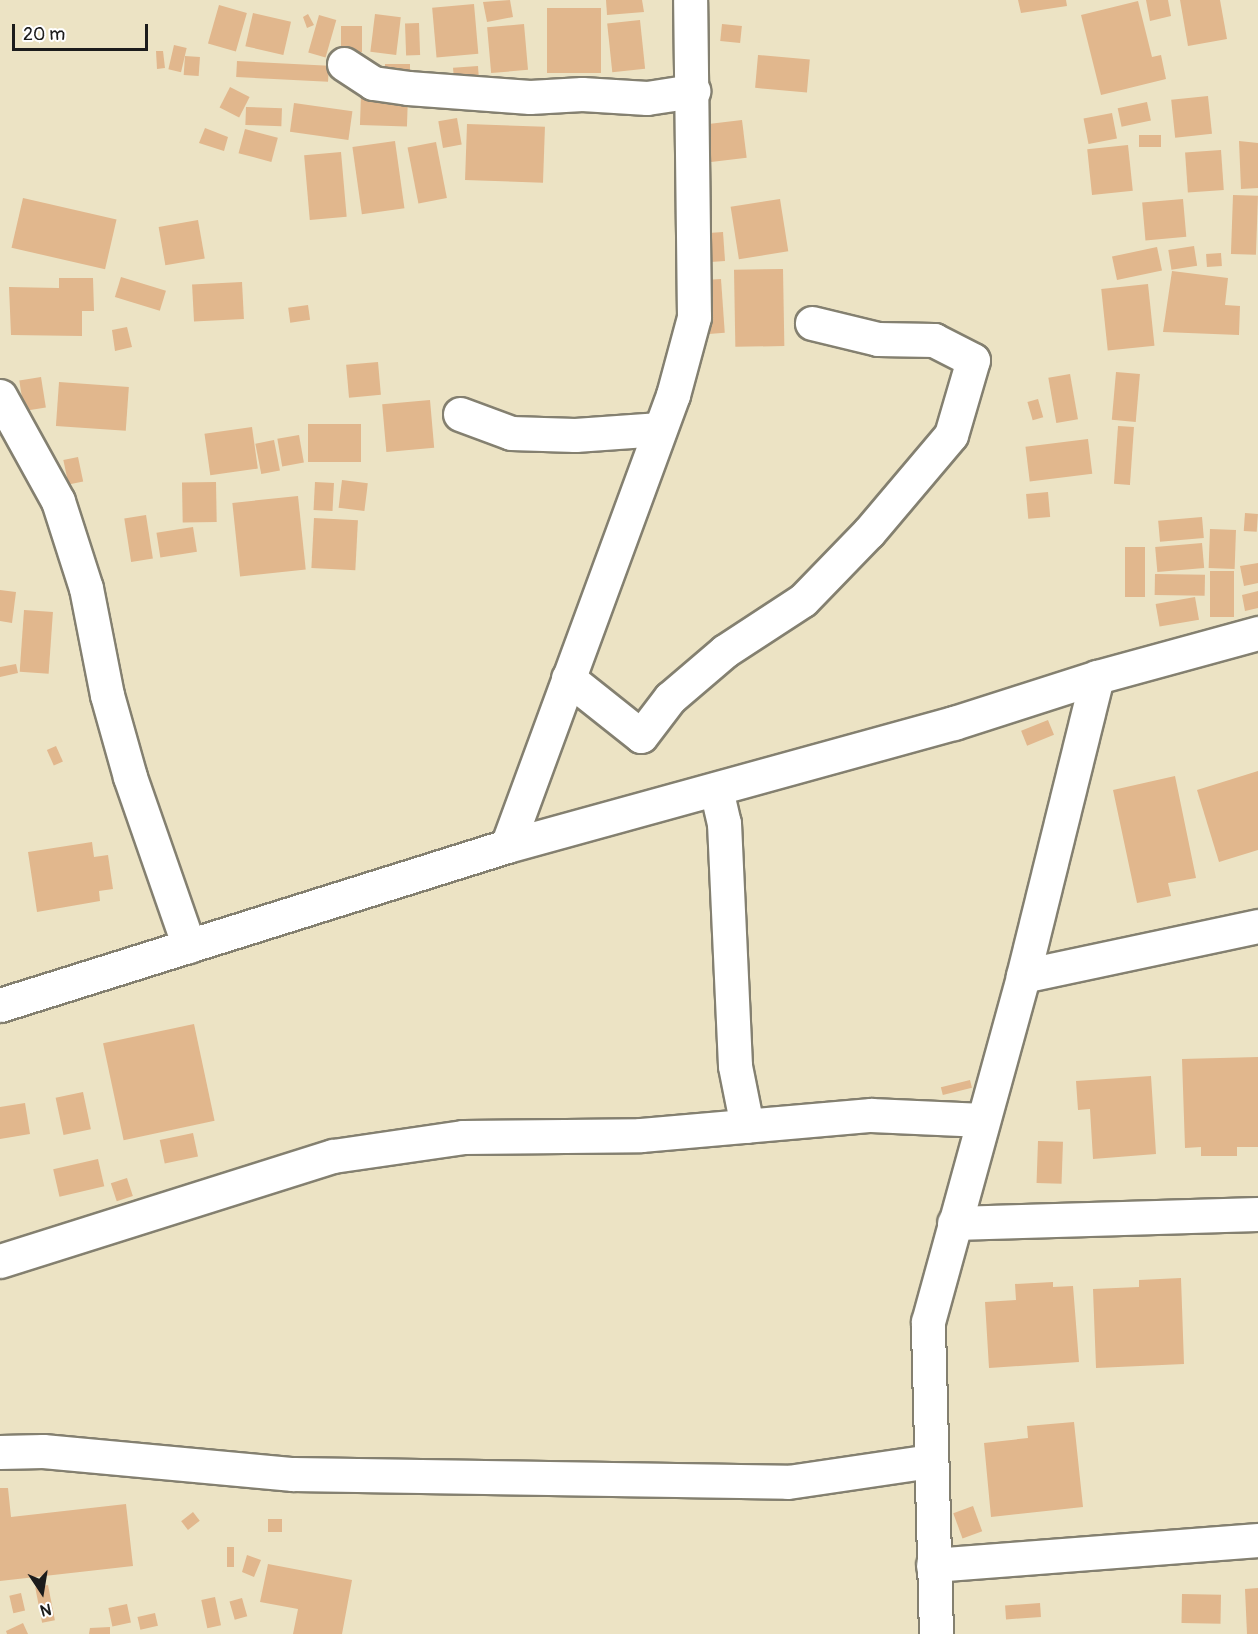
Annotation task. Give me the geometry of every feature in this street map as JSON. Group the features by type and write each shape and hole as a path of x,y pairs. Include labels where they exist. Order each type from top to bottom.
{"street":[{"path":"507,846 660,429 694,317 693,91 690,0"},
{"path":"344,64 373,83 408,88 530,97 582,94 647,98 693,91"},
{"path":"568,678 641,736 670,698 725,651 803,600 869,532 951,435 974,360 934,340 878,339 812,323"},
{"path":"0,396 58,501 86,588 107,695 130,777 189,946"},
{"path":"460,414 510,433 575,435 660,429"},
{"path":"0,1005 507,846 954,723 1097,677 1258,633"},
{"path":"936,1634 928,1322 1023,975 1097,677"},
{"path":"716,789 724,823 735,1066 747,1126"},
{"path":"1023,975 1258,926"},
{"path":"0,1261 333,1156 463,1137 641,1135 871,1115 983,1120"},
{"path":"954,1223 1258,1214"},
{"path":"0,1452 43,1451 293,1474 788,1482 930,1461"},
{"path":"933,1565 1258,1540"}],"building":[{"path":"510,0 513,17 487,22 483,2"},
{"path":"606,0 642,0 644,12 607,15"},
{"path":"1018,0 1066,0 1067,6 1021,13"},
{"path":"1146,0 1168,0 1171,16 1150,21"},
{"path":"1180,0 1220,0 1227,39 1188,46"},
{"path":"1138,1 1152,57 1161,55 1166,79 1101,95 1081,15"},
{"path":"474,4 478,54 437,57 432,8"},
{"path":"219,5 247,13 236,51 208,43"},
{"path":"547,8 601,8 601,73 547,73"},
{"path":"253,13 291,22 283,55 245,46"},
{"path":"308,14 314,25 307,28 303,17"},
{"path":"375,14 401,17 396,55 370,52"},
{"path":"319,15 336,20 326,57 308,52"},
{"path":"640,20 645,69 612,72 607,23"},
{"path":"405,23 419,23 420,55 406,55"},
{"path":"524,24 528,70 491,73 487,27"},
{"path":"722,24 742,26 740,43 720,41"},
{"path":"341,26 362,26 362,52 341,52"},
{"path":"174,45 187,48 181,72 168,69"},
{"path":"156,51 163,51 165,68 157,69"},
{"path":"758,55 810,60 807,92 755,88"},
{"path":"185,56 200,57 199,76 184,75"},
{"path":"237,61 329,66 328,82 236,77"},
{"path":"385,64 410,64 410,79 385,79"},
{"path":"478,66 479,81 454,83 453,68"},
{"path":"230,87 250,97 239,117 220,107"},
{"path":"361,95 408,97 407,127 360,125"},
{"path":"1208,96 1212,134 1175,138 1171,100"},
{"path":"1147,102 1151,121 1122,127 1118,108"},
{"path":"294,103 352,111 348,140 290,132"},
{"path":"246,107 282,108 281,126 245,125"},
{"path":"1112,113 1117,139 1088,144 1084,119"},
{"path":"457,118 462,145 443,148 438,121"},
{"path":"742,120 747,158 707,163 702,125"},
{"path":"467,124 545,127 543,183 465,180"},
{"path":"205,128 228,137 224,151 199,143"},
{"path":"245,129 278,138 271,162 239,153"},
{"path":"1139,135 1161,135 1161,147 1139,147"},
{"path":"395,141 404,208 362,214 352,147"},
{"path":"1239,141 1258,143 1258,188 1241,189"},
{"path":"436,142 447,198 418,203 408,148"},
{"path":"1128,145 1133,191 1092,195 1087,149"},
{"path":"1221,150 1224,190 1188,192 1185,153"},
{"path":"341,152 347,217 310,220 304,155"},
{"path":"1233,195 1258,196 1256,255 1231,254"},
{"path":"23,198 117,220 105,269 12,248"},
{"path":"780,199 788,251 739,259 731,207"},
{"path":"1183,199 1186,237 1145,240 1142,203"},
{"path":"198,220 205,258 165,265 159,227"},
{"path":"723,232 725,261 703,262 701,234"},
{"path":"1194,246 1197,266 1171,270 1168,250"},
{"path":"1157,247 1162,270 1117,280 1112,257"},
{"path":"1221,253 1222,266 1207,267 1206,254"},
{"path":"783,269 784,346 735,347 734,270"},
{"path":"1172,271 1228,278 1225,305 1240,306 1239,335 1163,332"},
{"path":"121,277 166,291 160,311 115,297"},
{"path":"59,278 93,278 94,311 82,311 82,336 11,335 9,287 59,288"},
{"path":"721,279 725,333 709,334 705,280"},
{"path":"242,282 244,319 194,322 192,285"},
{"path":"1148,284 1154,346 1108,351 1101,289"},
{"path":"308,305 310,320 290,323 288,308"},
{"path":"127,327 132,347 115,351 112,330"},
{"path":"378,362 381,395 349,398 346,365"},
{"path":"1116,372 1140,374 1136,422 1112,420"},
{"path":"1070,374 1078,419 1056,423 1048,378"},
{"path":"41,377 46,408 24,411 19,380"},
{"path":"59,382 129,387 126,431 56,426"},
{"path":"1038,399 1043,417 1033,420 1027,402"},
{"path":"430,400 434,448 386,452 382,404"},
{"path":"308,424 361,424 361,462 308,462"},
{"path":"1118,426 1134,427 1130,485 1114,484"},
{"path":"252,427 258,469 210,475 204,434"},
{"path":"299,435 304,463 282,466 277,439"},
{"path":"1088,439 1092,474 1030,481 1025,447"},
{"path":"274,440 280,470 261,474 255,444"},
{"path":"78,457 83,481 69,485 63,460"},
{"path":"342,480 368,483 364,511 339,508"},
{"path":"216,482 217,522 183,523 182,483"},
{"path":"315,482 334,483 333,511 314,510"},
{"path":"1048,492 1050,517 1028,519 1026,494"},
{"path":"298,496 306,570 240,576 232,503"},
{"path":"1245,513 1258,514 1257,532 1244,531"},
{"path":"146,515 153,558 131,562 124,518"},
{"path":"1202,517 1204,538 1160,542 1158,521"},
{"path":"314,518 358,520 355,570 311,568"},
{"path":"193,527 197,552 160,557 156,533"},
{"path":"1210,529 1236,530 1235,569 1209,568"},
{"path":"1202,543 1204,568 1157,572 1155,547"},
{"path":"1125,547 1145,547 1145,597 1125,597"},
{"path":"1258,563 1258,583 1244,586 1240,566"},
{"path":"1210,571 1234,571 1234,617 1210,617"},
{"path":"1155,574 1205,575 1205,596 1155,595"},
{"path":"0,590 16,592 12,623 0,621"},
{"path":"1258,591 1258,608 1245,611 1242,595"},
{"path":"1195,597 1199,620 1160,627 1156,604"},
{"path":"24,610 53,612 49,674 20,672"},
{"path":"16,664 18,673 0,677 0,667"},
{"path":"1048,720 1054,735 1027,746 1021,731"},
{"path":"56,746 63,762 54,766 47,750"},
{"path":"1258,771 1258,850 1219,862 1197,790"},
{"path":"1175,776 1196,878 1168,883 1171,896 1137,903 1113,790"},
{"path":"92,842 94,857 108,855 113,889 99,891 100,901 37,912 28,852"},
{"path":"194,1024 215,1121 124,1140 103,1043"},
{"path":"1258,1057 1258,1147 1237,1147 1237,1156 1201,1156 1201,1147 1185,1148 1182,1059"},
{"path":"1151,1076 1156,1154 1093,1159 1090,1109 1078,1110 1076,1081"},
{"path":"970,1080 972,1088 943,1095 941,1087"},
{"path":"83,1092 91,1129 64,1135 56,1098"},
{"path":"25,1103 30,1134 0,1139 0,1107"},
{"path":"193,1133 198,1156 165,1164 160,1140"},
{"path":"1038,1141 1063,1142 1062,1184 1037,1183"},
{"path":"98,1159 104,1186 59,1197 53,1169"},
{"path":"127,1178 133,1196 117,1201 111,1183"},
{"path":"1181,1278 1184,1364 1096,1368 1093,1289 1139,1287 1139,1280"},
{"path":"1053,1282 1053,1287 1073,1286 1079,1362 989,1368 985,1302 1016,1300 1015,1284"},
{"path":"1074,1422 1083,1507 991,1517 984,1443 1028,1438 1027,1426"},
{"path":"0,1488 8,1488 11,1517 126,1504 133,1566 0,1581"},
{"path":"973,1506 982,1531 963,1539 953,1513"},
{"path":"193,1512 200,1521 188,1530 181,1521"},
{"path":"268,1519 282,1519 282,1532 268,1532"},
{"path":"227,1547 234,1547 234,1567 227,1567"},
{"path":"247,1555 261,1560 254,1577 242,1572"},
{"path":"268,1564 352,1580 342,1634 293,1634 298,1609 260,1602"},
{"path":"48,1585 55,1620 42,1623 35,1587"},
{"path":"1258,1588 1258,1634 1247,1634 1245,1589"},
{"path":"21,1593 25,1611 13,1613 9,1596"},
{"path":"1182,1594 1221,1595 1220,1624 1181,1623"},
{"path":"215,1597 221,1625 207,1628 201,1600"},
{"path":"242,1598 247,1616 235,1620 230,1602"},
{"path":"1040,1603 1041,1617 1006,1619 1005,1605"},
{"path":"127,1604 131,1623 112,1627 108,1608"},
{"path":"155,1613 158,1626 140,1630 137,1617"},
{"path":"23,1623 28,1634 7,1634 6,1631"},
{"path":"110,1627 110,1634 89,1634 90,1628"}]}
